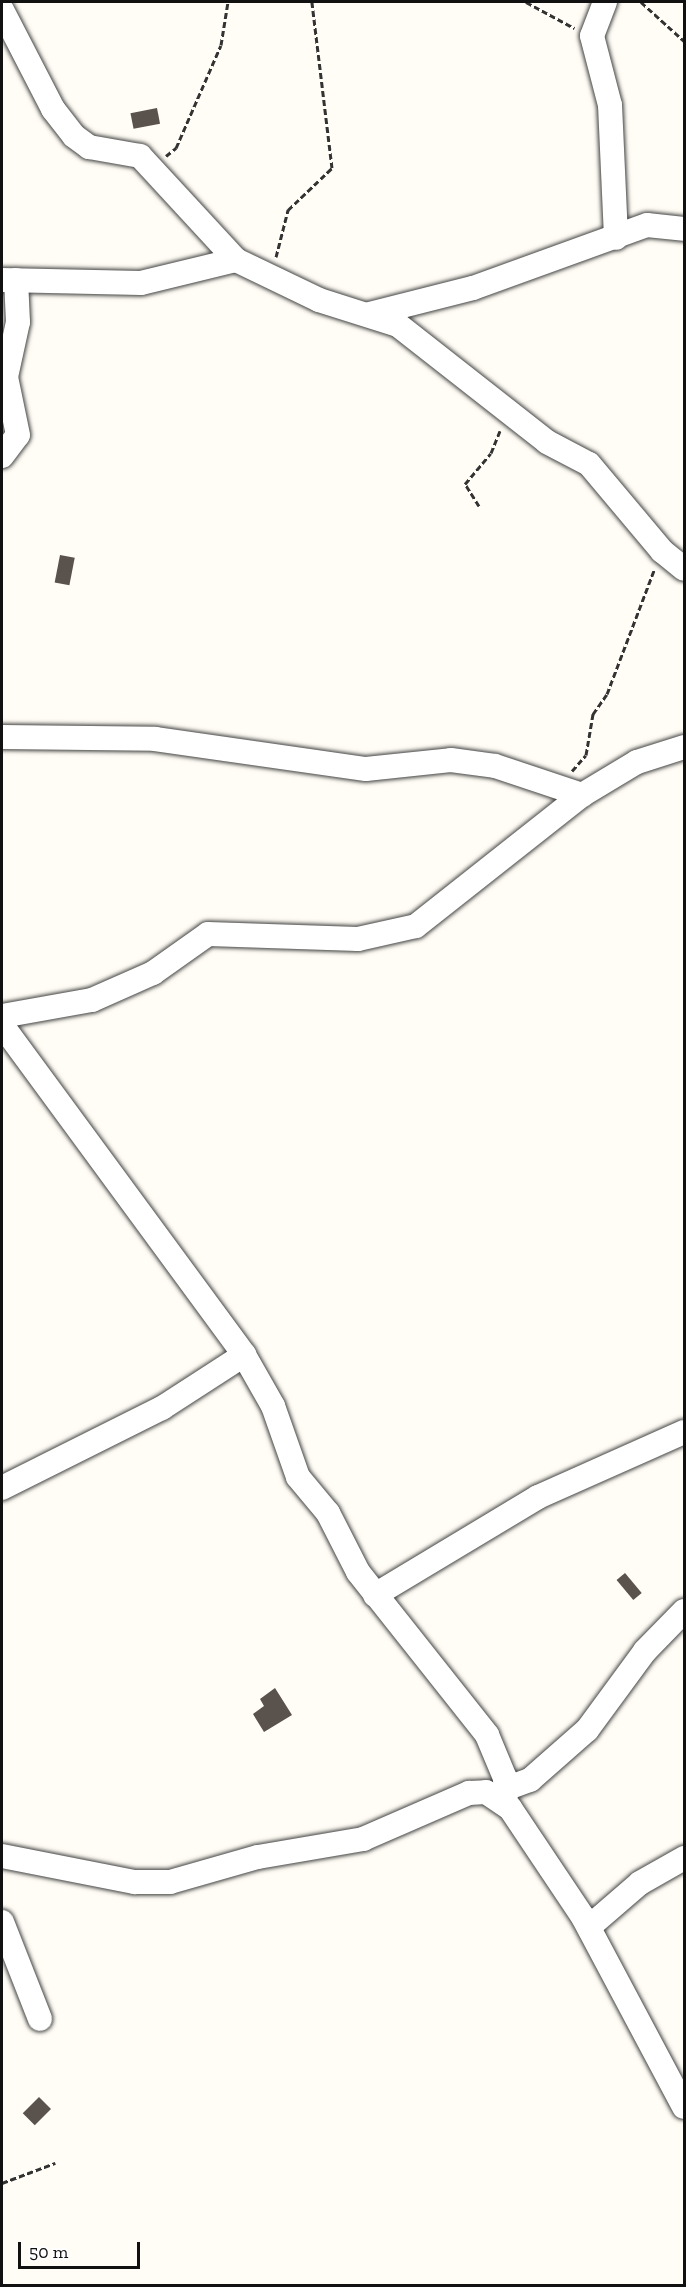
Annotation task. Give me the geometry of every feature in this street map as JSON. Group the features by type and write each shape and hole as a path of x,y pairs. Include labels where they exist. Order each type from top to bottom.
{"street":[{"path":"605,2 592,36 610,105 616,238"},
{"path":"2,10 54,109 74,136 89,147 140,156 236,260 284,279 319,300 370,314 428,344 504,409 547,442 589,464 662,551 684,569"},
{"path":"370,314 473,288 647,225 684,229"},
{"path":"2,456 18,435 6,377 18,322 8,280 141,283 236,260"},
{"path":"2,737 155,739 366,769 451,760 495,766 582,795"},
{"path":"2,1016 92,1000 153,973 208,934 358,939 416,926 582,795 638,762 684,747"},
{"path":"2,1025 244,1355 273,1406 298,1477 328,1513 375,1595 487,1735 506,1797 589,1927 684,2107"},
{"path":"2,1488 162,1408 244,1355"},
{"path":"375,1595 538,1497 684,1432"},
{"path":"2,1856 135,1882 170,1882 258,1857 363,1839 469,1793 486,1792 506,1797 530,1780 587,1730 645,1651 684,1611"},
{"path":"589,1927 640,1883 684,1858"},
{"path":"2,1922 40,2019"}],"path":[{"path":"140,156 164,157 176,148 221,45 228,2"},
{"path":"284,279 275,248 281,223 288,210 325,178 334,151 313,43 312,2"},
{"path":"526,2 592,36"},
{"path":"641,2 684,42"},
{"path":"479,506 465,484 491,453 504,409"},
{"path":"555,786 586,755 593,714 638,621 662,551"},
{"path":"2,2183 55,2163"}],"building":[{"path":"157,108 160,124 134,129 130,113"},
{"path":"60,555 75,558 69,585 55,582"},
{"path":"625,1573 642,1593 633,1600 617,1580"},
{"path":"275,1688 292,1715 264,1732 253,1714 264,1706 260,1699"},
{"path":"39,2097 51,2109 35,2125 23,2113"}]}
